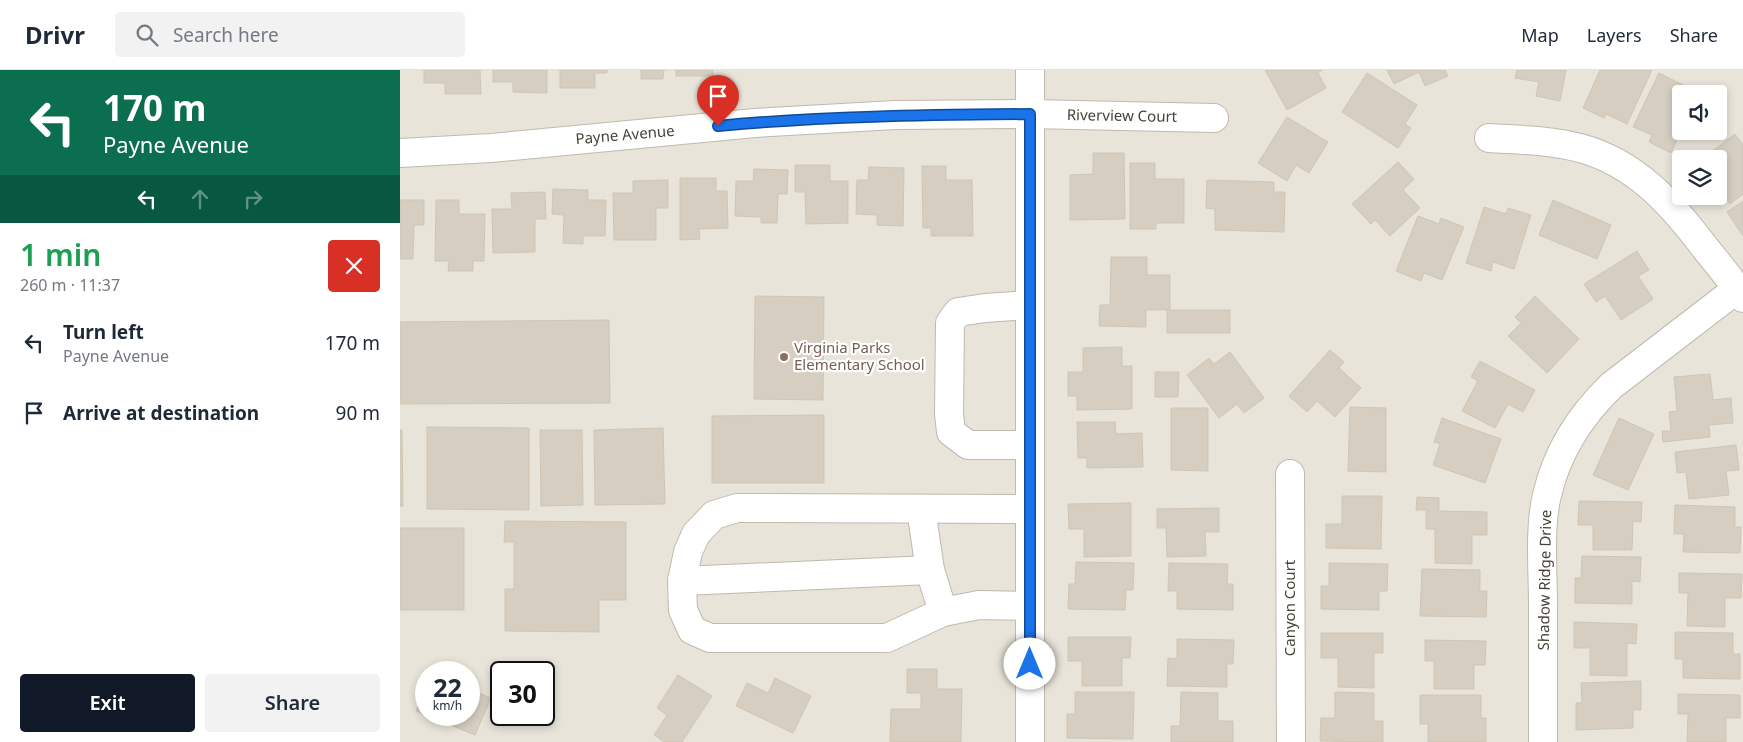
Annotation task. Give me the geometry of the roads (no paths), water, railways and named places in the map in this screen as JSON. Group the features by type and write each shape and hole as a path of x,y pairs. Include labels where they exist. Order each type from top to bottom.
{"street":[{"path":"1030,70 1030,742"},
{"name":"Riverview Court","path":"1030,114 1214,118"},
{"name":"Payne Avenue","path":"400,153 491,148 755,123 894,116 1030,114"},
{"path":"1489,138 1548,141 1582,148 1611,160 1641,177 1665,198 1684,219 1740,293"},
{"name":"Shadow Ridge Drive","path":"1544,742 1543,538 1547,496 1560,456 1577,425 1596,400 1611,386 1740,293"},
{"path":"1030,305 958,312 950,323 949,405 951,432 968,445 1030,445"},
{"name":"Canyon Court","path":"1290,474 1291,742"},
{"path":"1030,510 737,508 714,515 696,534 688,552 682,581 682,610 692,630 710,638 887,638 943,612 979,605 1030,606"},
{"path":"922,509 930,570 943,612"},
{"path":"682,581 930,570"}],"place":[{"name":"Virginia Parks Elementary School","path":"784,357"}]}
